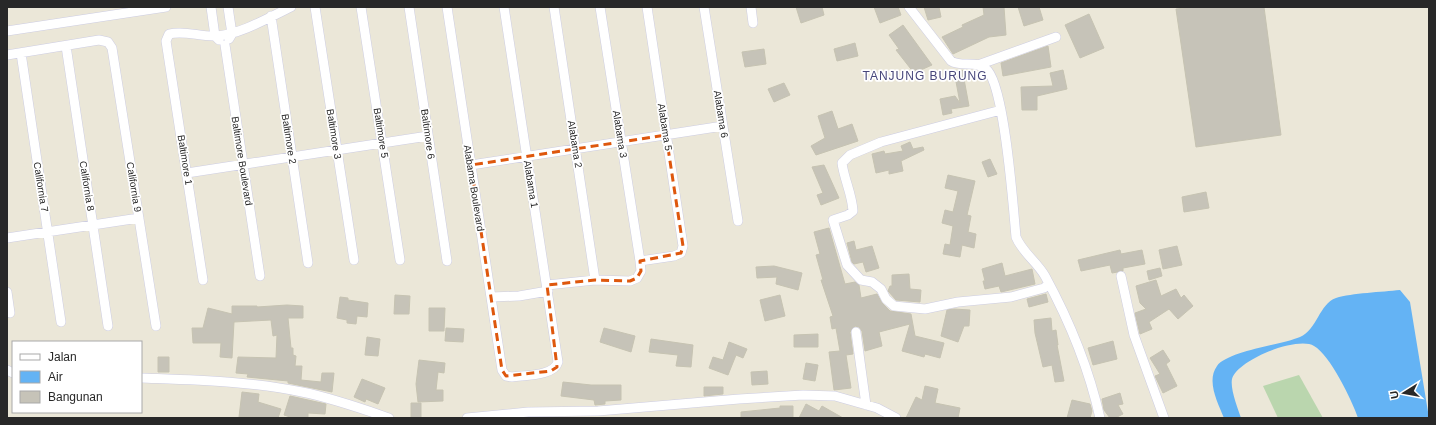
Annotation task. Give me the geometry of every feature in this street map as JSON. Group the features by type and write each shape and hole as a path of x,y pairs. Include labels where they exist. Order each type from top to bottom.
{"street":[{"path":"7,31 129,10 166,7"},
{"path":"210,7 215,36 225,45 232,34 228,7"},
{"path":"215,36 232,34 291,7"},
{"name":"Baltimore 3","path":"315,7 354,260"},
{"name":"Baltimore 5","path":"361,7 400,260"},
{"name":"Baltimore 6","path":"409,7 447,261"},
{"name":"Alabama Boulevard","path":"447,7 502,370"},
{"name":"Alabama 1","path":"502,370 506,376 512,377 551,371 557,367 558,362 504,7"},
{"name":"Alabama 2","path":"554,7 595,280"},
{"name":"Alabama 3","path":"600,7 640,261"},
{"name":"Alabama 5","path":"640,261 674,256 681,253 683,246 647,7"},
{"name":"Alabama 6","path":"704,7 738,221"},
{"path":"751,7 753,23"},
{"path":"909,7 951,61 957,63 978,65 1056,37"},
{"name":"Baltimore 2","path":"271,16 308,263"},
{"name":"Baltimore 1","path":"203,280 166,41 169,34 178,32 215,36"},
{"name":"California 9","path":"66,46 99,40 108,42 112,48 156,326"},
{"name":"Baltimore Boulevard","path":"225,45 260,276"},
{"path":"7,55 66,46"},
{"name":"California 8","path":"66,46 108,326"},
{"name":"California 7","path":"21,53 61,322"},
{"path":"978,65 988,71 994,81 1001,110 1016,237 1019,244 1035,261 1049,284 1070,327 1090,379 1100,418"},
{"path":"1001,110 881,142 850,155 842,163 853,211 848,215 833,220 847,265 861,280 872,282 882,289 886,299 894,306 925,309 958,302 1011,297 1044,288 1049,284"},
{"path":"470,165 723,126"},
{"path":"186,173 428,136"},
{"path":"7,238 139,218"},
{"path":"491,297 519,296 547,288 595,280 630,281 637,278 641,270 640,261"},
{"path":"1121,276 1134,335 1164,418"},
{"path":"7,292 10,313"},
{"path":"856,332 866,405"},
{"path":"142,378 246,384 300,391 337,400 389,418"},
{"path":"467,418 528,412 598,411 738,399 803,396 835,396 877,408 896,418"}],"highlighted area":[{"path":"666,135 683,246 681,253 640,261 641,271 637,278 630,281 595,280 547,285 557,367 551,371 506,376 502,370 471,165"}],"green space":[{"path":"1299,375 1323,418 1278,418 1263,386"}],"water":[{"path":"1400,290 1410,302 1429,418 1358,418 1346,390 1327,359 1314,346 1295,344 1269,351 1256,357 1237,371 1232,379 1232,388 1241,418 1224,418 1216,399 1213,385 1214,372 1217,366 1223,361 1243,352 1291,340 1306,334 1330,301 1336,298"}],"building":[{"path":"796,7 822,7 824,15 801,23"},
{"path":"874,7 898,7 901,15 880,23"},
{"path":"924,7 939,7 941,17 928,20"},
{"path":"983,7 1004,7 1006,35 989,37 953,54 942,37 963,27 962,25 984,15"},
{"path":"1018,7 1039,7 1043,20 1024,26"},
{"path":"1194,7 1264,7 1281,135 1196,147 1176,9"},
{"path":"1089,14 1104,48 1080,58 1065,25"},
{"path":"903,25 932,65 914,73 896,50 899,49 889,35"},
{"path":"855,43 858,56 837,61 834,49"},
{"path":"1048,46 1051,67 1003,76 1001,63"},
{"path":"764,49 766,64 745,67 742,52"},
{"path":"967,70 969,78 964,79 969,106 951,109 952,113 943,115 940,99 955,96 960,103 954,71"},
{"path":"1063,70 1067,89 1037,96 1037,110 1022,110 1021,87 1053,86 1050,73"},
{"path":"784,83 790,95 774,102 768,89"},
{"path":"832,111 838,129 852,124 858,141 816,155 811,146 825,138 818,116"},
{"path":"910,142 913,149 923,147 924,150 901,161 903,171 889,174 889,170 876,173 872,154 884,151 885,154 903,151 901,146"},
{"path":"990,159 997,174 988,177 982,162"},
{"path":"824,165 839,198 821,205 817,195 823,193 812,167"},
{"path":"948,175 975,181 967,215 971,216 968,232 976,234 974,248 962,245 960,257 943,254 945,244 950,245 953,226 942,223 945,210 953,212 958,191 945,188"},
{"path":"1206,192 1209,208 1184,212 1182,197"},
{"path":"829,228 845,284 855,282 859,285 861,298 877,294 882,303 890,311 911,314 915,336 944,343 940,358 925,354 924,357 902,351 910,324 879,332 882,346 865,351 862,331 859,327 855,326 850,332 853,354 846,355 851,388 834,390 829,352 840,351 836,328 832,329 830,317 833,316 821,280 823,280 816,255 820,254 814,232"},
{"path":"854,241 856,250 872,246 879,268 866,272 863,262 854,264 852,262 847,243"},
{"path":"1177,246 1182,265 1163,269 1159,250"},
{"path":"1120,250 1121,254 1142,250 1145,264 1123,268 1123,271 1112,273 1110,265 1081,271 1078,260"},
{"path":"1002,263 1005,276 1032,269 1035,284 1001,292 999,286 985,289 982,269"},
{"path":"774,266 802,273 798,290 776,284 777,277 757,278 756,267"},
{"path":"1160,268 1162,276 1149,280 1147,271"},
{"path":"909,274 910,289 921,290 920,302 896,300 888,291 890,286 892,286 892,275"},
{"path":"1156,280 1161,296 1176,289 1181,298 1184,295 1193,306 1178,319 1169,309 1149,322 1152,329 1140,334 1135,313 1146,309 1140,303 1136,286"},
{"path":"1046,294 1048,302 1029,307 1027,299"},
{"path":"395,295 410,296 409,314 394,314"},
{"path":"780,295 785,316 765,321 760,300"},
{"path":"340,297 348,298 348,300 368,303 367,317 357,316 356,324 347,323 347,320 337,318"},
{"path":"287,305 303,306 303,318 288,318 291,348 293,348 293,355 296,356 295,366 302,366 301,380 321,382 322,373 334,373 332,392 288,383 288,381 247,377 248,374 236,373 238,357 276,358 277,335 273,336 271,320 234,322 232,358 220,357 221,343 193,343 192,328 203,328 208,308 232,314 232,306 257,307"},
{"path":"429,308 445,308 444,331 429,331"},
{"path":"947,310 970,310 969,326 964,326 958,342 941,336"},
{"path":"1051,318 1052,331 1056,330 1057,345 1064,381 1055,382 1052,365 1043,367 1035,333 1034,320"},
{"path":"446,328 464,329 463,342 445,341"},
{"path":"604,328 635,336 631,352 600,342"},
{"path":"818,334 818,347 794,347 794,335"},
{"path":"367,337 380,339 378,356 365,355"},
{"path":"651,339 693,345 691,367 676,366 678,355 649,352"},
{"path":"1113,341 1117,359 1093,365 1088,348"},
{"path":"729,342 747,349 743,358 736,355 728,375 709,368 713,357 723,360"},
{"path":"1163,350 1170,361 1166,364 1177,386 1163,393 1155,376 1160,374 1150,358"},
{"path":"158,357 169,357 169,372 158,372"},
{"path":"419,360 445,363 444,373 438,372 436,390 443,390 443,401 418,402 416,384"},
{"path":"806,363 818,365 815,381 803,379"},
{"path":"767,371 768,384 752,385 751,372"},
{"path":"362,379 385,388 378,404 366,399 365,402 354,397"},
{"path":"563,382 591,385 621,385 621,400 605,401 605,404 595,405 594,400 561,396"},
{"path":"925,386 938,389 935,403 960,408 958,418 906,418 916,397 922,400"},
{"path":"704,387 723,387 723,394 704,396"},
{"path":"242,392 259,394 258,402 281,409 278,418 239,417"},
{"path":"1120,393 1123,404 1118,405 1123,414 1115,418 1110,418 1104,410 1102,399"},
{"path":"290,396 326,404 325,414 308,413 308,418 293,418 284,415"},
{"path":"1072,400 1090,404 1092,411 1090,418 1067,418"},
{"path":"411,403 421,403 421,418 411,418"},
{"path":"806,404 819,411 822,406 843,418 799,418"},
{"path":"780,406 793,406 793,418 741,418 741,412 780,408"}],"district":[{"name":"TANJUNG BURUNG","path":"925,76"}]}
